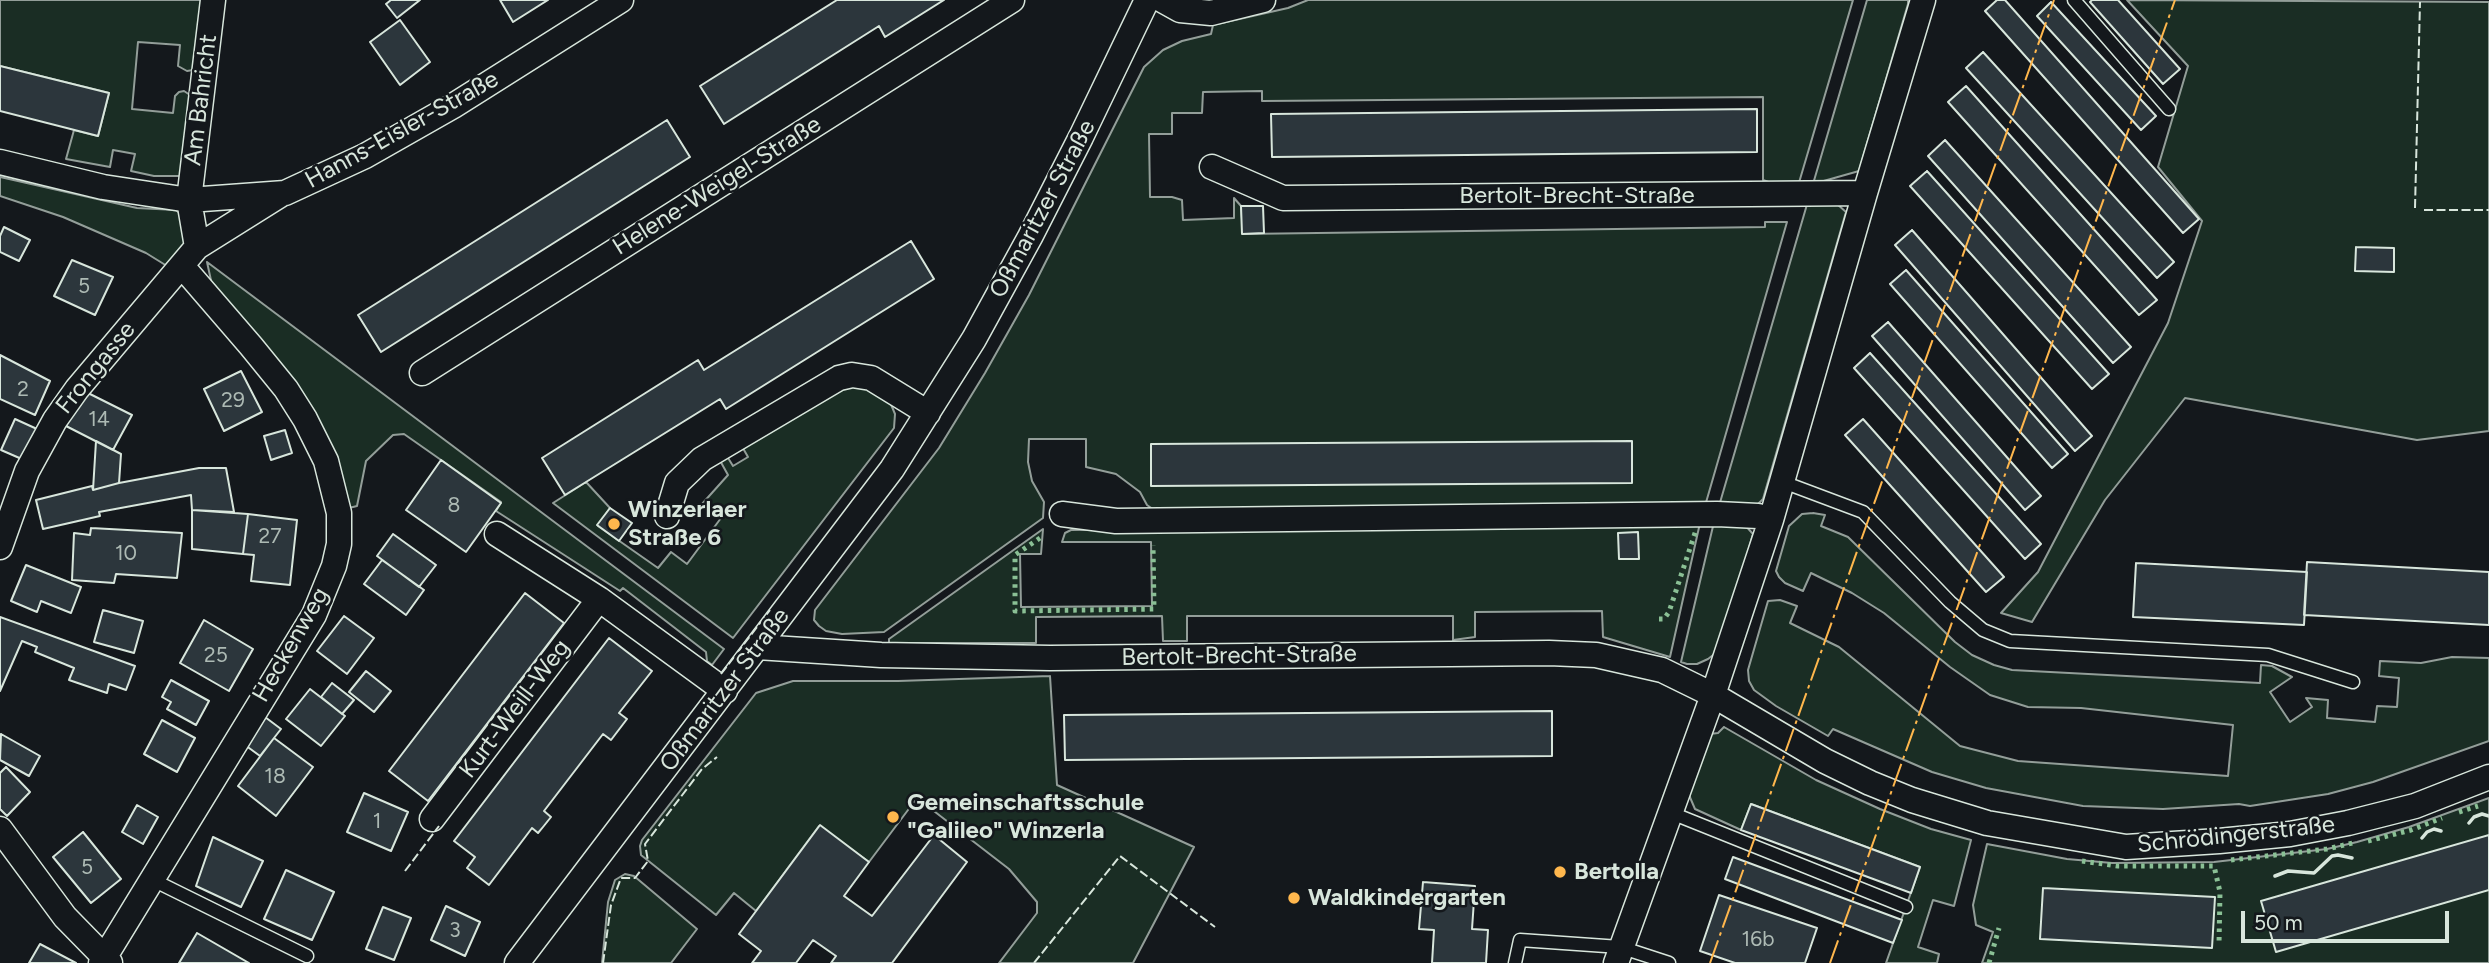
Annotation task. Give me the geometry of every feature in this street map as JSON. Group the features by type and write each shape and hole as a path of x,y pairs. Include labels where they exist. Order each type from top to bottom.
{"street":[{"name":"Am Bahricht","path":"189,200 213,0"},
{"name":"Hanns-Eisler-Straße","path":"0,162 103,187 189,200 285,192 365,156 453,106 621,0"},
{"name":"Helene-Weigel-Straße","path":"422,373 1012,0"},
{"name":"Oßmaritzer Straße","path":"517,963 892,469 974,339 1030,237 1082,138 1147,0"},
{"path":"1162,0 1180,10 1211,13 1263,0"},
{"path":"1618,955 1713,695 1771,520 1923,0"},
{"name":"Bertolt-Brecht-Straße","path":"1212,167 1283,198 1865,194"},
{"name":"Frongasse","path":"0,547 20,486 55,420 101,359 190,257 285,192"},
{"path":"189,200 190,257"},
{"name":"Heckenweg","path":"105,962 152,879 314,615 334,566 339,544 339,513 326,461 305,419 190,257"},
{"path":"667,516 677,483 702,458 839,378 852,375 871,378 928,413"},
{"path":"1062,514 1116,521 1717,514 1758,516 1771,520"},
{"path":"497,534 599,599 725,691"},
{"name":"Kurt-Weill-Weg","path":"432,819 599,599"},
{"name":"Bertolt-Brecht-Straße","path":"757,647 881,655 1049,658 1560,653 1596,655 1662,670 1713,695"},
{"name":"Schrödingerstraße","path":"1713,695 1825,761 1912,800 1987,823 2126,847 2290,834 2348,824 2415,806 2489,777"},
{"path":"0,829 61,912 105,962"}],"lane":[{"path":"2074,0 2169,109"},
{"path":"1783,482 1863,512 1950,602 1983,629 2010,641 2268,655 2353,682"},
{"path":"1669,812 1906,907"},
{"path":"152,879 307,956"},
{"path":"1516,963 1520,940 1669,963"}],"green space":[{"path":"0,0 203,0 193,70 187,71 178,66 180,45 138,42 132,109 173,113 175,96 179,92 184,91 193,97 186,176 154,176 131,171 135,154 113,150 110,167 66,159 74,130 98,136 109,93 0,66"},
{"path":"1308,0 1853,0 1798,186 1763,180 1763,97 1262,101 1262,91 1203,92 1202,113 1172,113 1172,134 1149,134 1150,197 1182,200 1183,220 1234,218 1234,198 1241,206 1243,234 1765,227 1765,222 1787,222 1705,506 1154,510 1147,505 1140,492 1116,474 1086,467 1086,439 1029,439 1028,462 1032,481 1044,502 1043,518 884,632 842,634 826,631 819,626 814,620 815,610 939,448 985,373 1029,295 1144,67 1163,50 1182,41 1211,34 1213,25 1288,8"},
{"path":"1867,0 1908,0 1908,4 1859,171 1813,184"},
{"path":"2127,0 2489,2 2489,431 2417,440 2185,398 2105,500 2032,622 2001,613 2038,572 2168,323 2202,221 2158,167 2188,66"},
{"path":"0,177 137,208 176,210 184,217 190,237 167,266 146,253 63,217 0,196"},
{"path":"1808,201 1837,204 1846,212 1763,499 1757,505 1719,506"},
{"path":"207,262 724,649 712,665 707,661 706,652 623,588 620,591 496,511 501,502 404,434 393,435 366,461 357,506 349,508 212,285"},
{"path":"862,385 890,402 895,414 894,428 733,638 553,503 586,482 610,508 598,526 658,568 671,552 687,564 721,518 702,504 728,475 718,457 725,453 733,466 748,457 740,443 828,391"},
{"path":"1802,514 1825,515 1821,526 1848,537 1955,642 1972,655 1994,665 2012,670 2260,683 2261,665 2272,666 2292,677 2270,692 2290,722 2312,707 2306,698 2328,700 2327,718 2375,722 2377,706 2397,707 2399,678 2379,676 2380,661 2421,663 2452,657 2489,658 2489,741 2373,782 2328,794 2250,806 2239,804 2163,809 2083,806 1986,788 1932,772 1833,729 1828,736 1754,690 1749,681 1748,670 1768,601 1780,600 1797,606 1790,623 1839,647 1960,746 2018,761 2228,776 2233,725 2081,708 2028,707 1990,695 1950,667 1884,613 1852,593 1811,573 1803,591 1785,583 1779,577 1776,571 1789,526"},
{"path":"1714,522 1744,524 1753,534 1723,640 1717,652 1697,664 1687,664 1681,662"},
{"path":"1700,523 1670,657 1603,637 1602,611 1475,612 1475,637 1453,640 1453,616 1187,616 1187,641 1163,641 1162,616 1036,617 1036,643 889,643 889,639 1043,529 1041,554 1020,554 1021,607 1152,606 1151,542 1062,542 1065,533 1071,530"},
{"name":"Gemeinschaftsschule \"Galileo\" Winzerla","path":"1050,676 1057,785 1194,847 1133,963 999,963 1037,913 1037,902 1009,869 917,798 869,862 819,826 756,911 734,893 716,915 641,855 642,840 756,693 793,681"},
{"path":"1724,727 1816,780 1931,829 1971,840 1954,906 1933,900 1918,947 1939,954 1937,963 1886,963 1920,867 1751,804 1741,830 1695,809 1689,795 1710,734 1718,733"},
{"path":"2489,798 2489,963 1982,963 1993,932 1976,925 1973,905 1987,844 2067,859 2112,863 2214,862 2327,849 2409,827"},
{"path":"625,874 634,876 697,929 671,963 602,963 608,902 615,880"}],"building":[{"path":"391,0 420,0 397,18 386,4"},
{"path":"500,0 548,0 513,22"},
{"path":"837,0 944,0 885,37 879,26 724,124 700,86"},
{"path":"1997,0 2005,0 2199,219 2183,233 1985,11"},
{"path":"2118,0 2180,69 2163,84 2090,2"},
{"path":"2051,2 2156,116 2141,130 2037,16"},
{"path":"400,20 430,62 400,85 370,42"},
{"path":"1983,52 2174,262 2157,278 1966,68"},
{"path":"0,66 109,93 98,136 0,111"},
{"path":"1966,86 2157,300 2139,315 1948,102"},
{"path":"1757,109 1757,152 1272,157 1271,114"},
{"path":"667,120 690,157 381,352 358,315"},
{"path":"1945,140 2131,347 2113,363 1928,156"},
{"path":"1927,171 2109,374 2092,389 1910,186"},
{"path":"1241,206 1263,206 1264,233 1242,234"},
{"path":"4,227 30,240 19,261 0,252 0,236"},
{"path":"1912,230 2092,436 2075,451 1895,245"},
{"path":"911,241 934,279 726,409 720,399 565,495 542,458 698,360 704,370"},
{"path":"2356,247 2394,248 2394,272 2355,271"},
{"path":"72,260 113,277 95,315 54,296"},
{"path":"1906,270 2068,454 2052,468 1890,284"},
{"path":"1888,322 2041,496 2025,510 1872,336"},
{"path":"1870,353 2041,544 2025,559 1854,368"},
{"path":"0,355 50,381 35,415 0,399"},
{"path":"241,371 262,412 224,431 204,389"},
{"path":"84,391 132,415 113,450 66,426"},
{"path":"15,419 37,429 24,460 1,450"},
{"path":"1863,419 2004,577 1986,592 1845,435"},
{"path":"285,430 292,453 271,460 264,436"},
{"path":"96,441 121,454 119,483 93,490"},
{"path":"1632,441 1632,483 1151,486 1151,444"},
{"path":"441,460 501,503 466,552 406,510"},
{"path":"199,468 226,468 234,512 192,510 191,495 99,512 100,516 43,529 36,500 92,486 93,490"},
{"name":"Winzerlaer Straße 6","path":"610,508 632,523 619,541 597,525"},
{"path":"192,510 248,514 243,554 192,549"},
{"path":"248,514 297,520 290,585 251,581 254,555 243,554"},
{"path":"91,528 182,533 177,578 116,574 114,583 72,580 74,533 90,535"},
{"path":"1638,532 1639,559 1619,559 1618,533"},
{"path":"393,534 436,565 419,587 377,556"},
{"path":"382,560 424,590 406,615 364,584"},
{"path":"2307,562 2489,572 2489,625 2304,615"},
{"path":"2136,563 2307,572 2304,625 2133,617"},
{"path":"26,565 81,587 71,613 41,601 37,612 11,601"},
{"path":"525,593 564,623 428,801 389,771"},
{"path":"103,610 143,621 134,653 94,642"},
{"path":"344,616 374,638 347,674 317,651"},
{"path":"0,617 135,666 126,690 109,684 107,693 69,680 74,668 35,652 37,647 22,641 0,691"},
{"path":"204,620 253,649 229,691 180,663"},
{"path":"609,638 652,671 619,713 627,719 611,740 603,734 544,811 551,817 538,833 532,828 489,885 467,868 475,857 454,841"},
{"path":"366,671 391,691 374,712 349,692"},
{"path":"171,680 209,701 196,725 167,709 171,702 162,697"},
{"path":"332,683 354,700 342,714 321,697"},
{"path":"310,689 345,716 321,746 286,719"},
{"path":"1552,711 1552,756 1065,760 1064,715"},
{"path":"261,714 281,729 260,756 245,745"},
{"path":"162,720 195,738 177,772 144,754"},
{"path":"1,734 40,756 29,776 0,760"},
{"path":"274,738 313,767 276,816 238,786"},
{"path":"6,767 30,792 7,816 0,809 0,773"},
{"path":"364,793 408,812 391,851 347,832"},
{"path":"1751,804 1920,867 1911,893 1741,830"},
{"path":"137,805 158,817 143,844 122,832"},
{"path":"820,825 869,862 844,896 872,916 934,835 967,862 892,963 831,963 836,956 813,940 796,963 752,963 761,951 739,934"},
{"path":"83,832 121,879 91,903 53,857"},
{"path":"2489,835 2489,890 2276,952 2261,901"},
{"path":"213,837 263,861 241,907 196,886"},
{"path":"1733,857 1902,920 1893,943 1725,879"},
{"path":"286,870 334,892 312,940 264,919"},
{"path":"1423,882 1475,886 1472,929 1488,930 1486,963 1432,963 1434,930 1419,929"},
{"path":"2043,888 2215,897 2212,948 2040,939"},
{"path":"1719,895 1817,928 1805,963 1735,963 1700,951"},
{"path":"446,906 480,922 465,956 431,940"},
{"path":"383,907 411,918 394,960 366,949"},
{"path":"197,933 249,963 179,963"},
{"path":"40,944 76,963 29,963"}],"hedge":[{"path":"1659,619 1664,619 1669,612 1696,530"},
{"path":"1040,538 1015,555 1015,611 1154,609 1153,545"},
{"path":"2459,812 2478,806"},
{"path":"2368,841 2411,830 2442,818"},
{"path":"2231,860 2327,849 2357,842"},
{"path":"2082,861 2118,866 2214,866 2220,892 2219,944"},
{"path":"1989,963 1999,928"}],"fence":[{"path":"2415,208 2420,2"},
{"path":"2424,210 2489,210"},
{"path":"721,674 770,610"},
{"path":"603,963 611,905 621,878 635,878 648,861 645,844 702,769 717,757"},
{"path":"405,871 439,826"},
{"path":"1034,963 1120,856 1215,927"}],"wall":[{"path":"2469,823 2482,814 2489,816"},
{"path":"2422,838 2434,829 2441,831"},
{"path":"2275,876 2288,871 2314,873 2332,856 2352,858"}],"power":[{"path":"1710,963 2054,0"},
{"path":"1830,963 2175,0"}],"place":[{"name":"Winzerlaer Straße 6","path":"614,524"},
{"name":"Gemeinschaftsschule \"Galileo\" Winzerla","path":"893,817"},
{"name":"Bertolla","path":"1560,872"},
{"name":"Waldkindergarten","path":"1294,898"}]}
